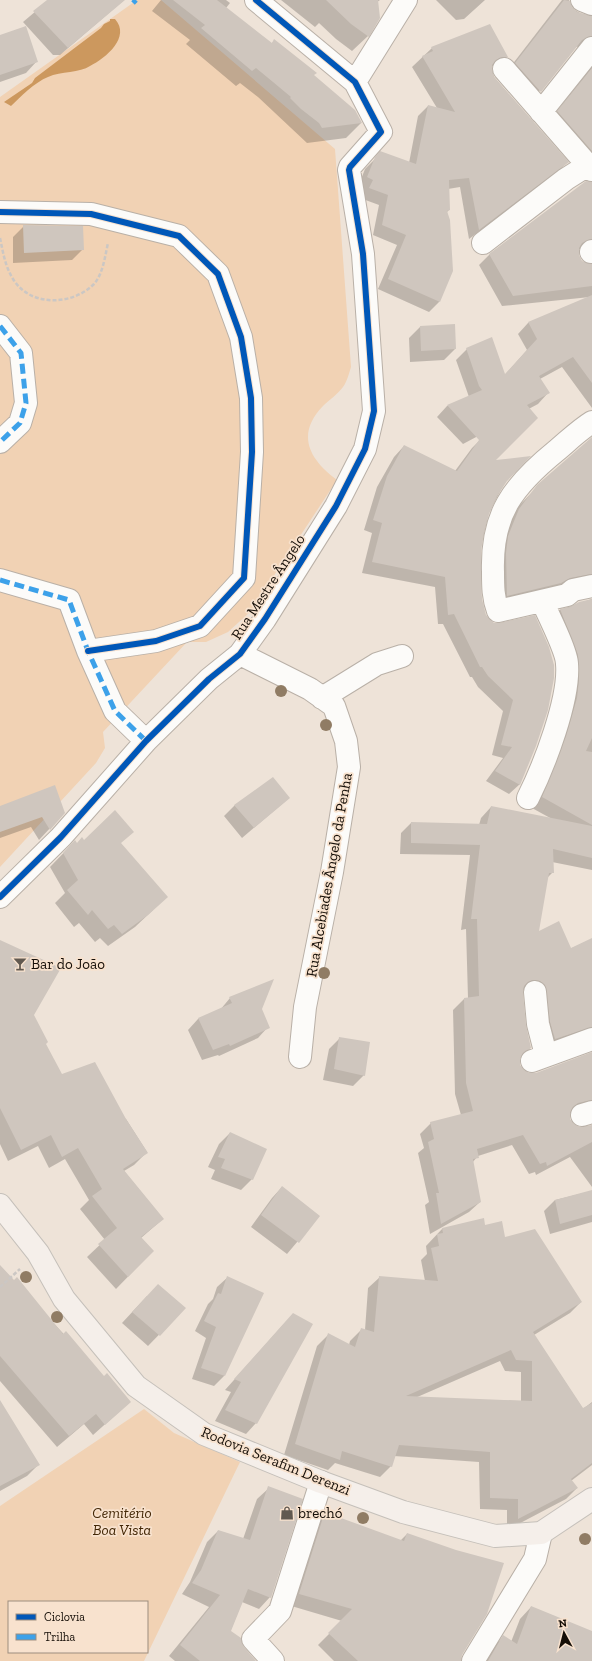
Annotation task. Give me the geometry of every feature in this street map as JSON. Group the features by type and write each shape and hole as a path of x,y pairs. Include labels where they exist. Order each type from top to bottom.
{"main road":[{"name":"Rodovia Serafim Derenzi","path":"0,1205 38,1253 64,1299 136,1386 204,1434 321,1482 403,1512 495,1536 541,1533 592,1499"}],"street":[{"path":"256,0 355,82 406,0"},
{"path":"582,0 592,4"},
{"path":"541,112 592,48"},
{"path":"483,243 566,179 590,167 504,69"},
{"name":"Rua Mestre Ângelo","path":"0,897 61,837 146,741 209,679 240,654 265,619 336,506 364,449 374,411 363,254 350,167 381,132 355,82"},
{"path":"0,212 91,214 178,236 218,274 241,337 251,398 252,452 244,578 200,626 156,641 88,651"},
{"path":"0,326 21,353 26,403 20,423 0,442"},
{"path":"592,422 532,471 519,484 501,513 492,553 494,600 498,611 567,595 573,590 592,586"},
{"path":"0,580 69,600 88,651 115,711 146,741"},
{"path":"528,798 538,778 557,723 567,683 568,662 542,601"},
{"name":"Rua Alcebiades Ângelo da Penha","path":"240,654 310,689 334,706 346,741 349,767 332,872 305,1007 300,1057"},
{"path":"322,698 377,664 402,656"},
{"path":"535,992 539,1058 592,1039"},
{"path":"273,1661 253,1639 280,1611 321,1482"},
{"path":"473,1661 535,1559 541,1533"}],"path":[{"path":"0,238 4,260 13,280 34,296 48,301 66,300 83,292 94,283 100,274 114,219"}],"green space":[{"path":"137,0 161,0 335,149 351,367 343,387 314,417 308,437 309,446 319,464 337,480 250,612 228,632 206,642 187,642 103,732 105,748 96,763 0,867 0,97"},
{"name":"Cemitério Boa Vista","path":"144,1409 174,1433 240,1462 148,1653 148,1601 8,1601 8,1653 148,1653 144,1661 0,1661 0,1506"}],"shaded area":[{"path":"110,19 115,19 119,26 120,33 114,46 103,58 86,68 53,75 43,79 28,90 11,106 4,102 32,83 35,78 101,28 104,24 110,21"}],"building":[{"path":"47,0 125,0 68,48 33,11"},
{"path":"173,0 217,0 272,43 274,39 317,73 314,75 355,110 362,123 322,128 319,123 290,98 291,97 256,68 252,71 201,28 205,25"},
{"path":"326,0 378,0 380,18 369,37 351,24"},
{"path":"564,0 570,1 572,7 577,12 592,16 592,36 582,40 541,92 515,63"},
{"path":"490,24 508,57 502,57 496,60 492,65 494,77 569,162 479,230 469,178 449,180 450,210 447,211 450,220 453,271 440,302 388,279 406,235 382,225 388,195 369,188 373,180 367,177 375,157 380,151 416,164 428,105 455,112 422,56 433,51 431,47"},
{"path":"26,26 38,62 0,75 0,35"},
{"path":"592,68 592,151 557,111"},
{"path":"586,181 592,182 592,239 582,243 579,248 579,255 582,261 592,264 592,286 513,296 489,254"},
{"path":"23,225 83,226 84,250 24,253"},
{"path":"592,295 592,383 573,357 539,376 550,393 527,405 538,418 496,460 531,456 507,481 497,496 489,514 481,551 482,599 486,615 494,623 500,623 535,615 549,647 554,665 554,678 548,710 536,746 520,785 495,771 512,747 501,745 513,700 488,676 482,667 480,667 454,614 448,615 445,577 372,562 382,523 373,520 387,476 404,445 457,471 479,440 447,405 482,390 479,386 466,348 492,337 505,374 537,339 528,322"},
{"path":"455,324 456,349 421,351 420,326"},
{"path":"592,437 592,574 570,578 561,583 507,596 506,553 508,536 519,509 537,485"},
{"path":"592,599 592,738 586,751 592,752 592,825 542,797 566,736 577,698 579,680 578,655 560,609"},
{"path":"273,777 290,798 254,828 234,805"},
{"path":"55,785 65,813 50,830 42,817 0,832 0,806"},
{"path":"491,806 592,826 592,858 553,849 554,873 549,873 539,931 559,921 571,948 592,938 592,1027 555,1039 550,1022 545,985 540,981 533,980 528,982 524,986 523,993 526,1025 531,1048 523,1053 520,1059 520,1065 529,1073 536,1073 592,1052 592,1100 578,1103 573,1107 570,1113 570,1119 574,1124 580,1127 592,1125 592,1142 547,1166 546,1162 540,1164 523,1135 477,1149 479,1158 473,1159 481,1202 441,1224 436,1193 439,1193 428,1142 434,1139 430,1122 473,1111 466,1083 464,998 479,996 477,919 471,919 480,845 411,843 411,822 487,824"},
{"path":"115,810 134,832 121,843 168,897 148,915 122,934 114,925 108,929 92,910 88,915 67,890 78,880 63,853 75,840 77,843 82,837 84,840"},
{"path":"0,940 61,968 34,1015 48,1042 46,1044 62,1074 95,1062 126,1119 148,1153 123,1169 164,1219 141,1237 154,1251 128,1277 98,1244 117,1228 92,1196 102,1189 78,1148 62,1157 51,1135 21,1150 0,1108"},
{"path":"274,979 262,1009 270,1028 230,1046 229,1044 213,1050 198,1018 232,1003 229,997"},
{"path":"339,1037 370,1042 365,1076 334,1069"},
{"path":"230,1132 267,1149 253,1180 221,1168 225,1159 218,1157"},
{"path":"282,1186 320,1216 299,1243 261,1215"},
{"path":"592,1190 592,1215 560,1224 555,1200"},
{"path":"484,1218 485,1225 502,1221 505,1237 535,1229 582,1302 533,1332 583,1408 592,1403 592,1463 571,1479 578,1488 518,1519 518,1499 490,1498 490,1452 399,1445 392,1467 342,1451 340,1460 295,1444 328,1333 355,1347 361,1328 374,1332 379,1276 438,1281 431,1248 439,1246 437,1234 443,1233 442,1228","holes":["511,1350 516,1360 532,1361 532,1401 406,1396"]},
{"path":"0,1265 14,1280 17,1277 63,1334 66,1331 104,1376 107,1373 131,1402 105,1425 96,1414 69,1436 0,1356"},
{"path":"227,1276 264,1293 225,1376 201,1368 216,1327 204,1321 218,1293 221,1294"},
{"path":"158,1284 186,1308 160,1336 132,1312"},
{"path":"293,1313 313,1324 257,1424 225,1410 241,1382 234,1379"},
{"path":"0,1400 40,1465 0,1486"},
{"path":"268,1486 303,1499 271,1598 248,1589 231,1631 241,1638 244,1647 256,1661 200,1661 180,1645 220,1595 192,1583 201,1570 218,1530 250,1540"},
{"path":"326,1508 342,1514 341,1518 404,1541 407,1533 456,1550 504,1563 487,1614 462,1655 461,1661 358,1661 328,1633 352,1609 299,1594"},
{"path":"531,1606 592,1631 592,1661 488,1661 503,1635 517,1644"}],"marked path":[{"path":"133,3 136,0"},
{"path":"0,326 21,353 26,403 20,423 0,442"},
{"path":"0,580 69,600 88,651 115,711 146,741"}],"cycle path":[{"path":"0,897 61,837 146,741 209,679 240,654 265,619 336,506 365,449 374,411 363,254 349,170 381,132 355,82 256,0"},
{"path":"0,212 91,214 179,236 218,274 241,337 251,398 252,452 244,578 200,626 156,641 88,651"}],"place":[{"name":"Bar do João","path":"20,964"},
{"name":"brechó","path":"287,1513"}]}
